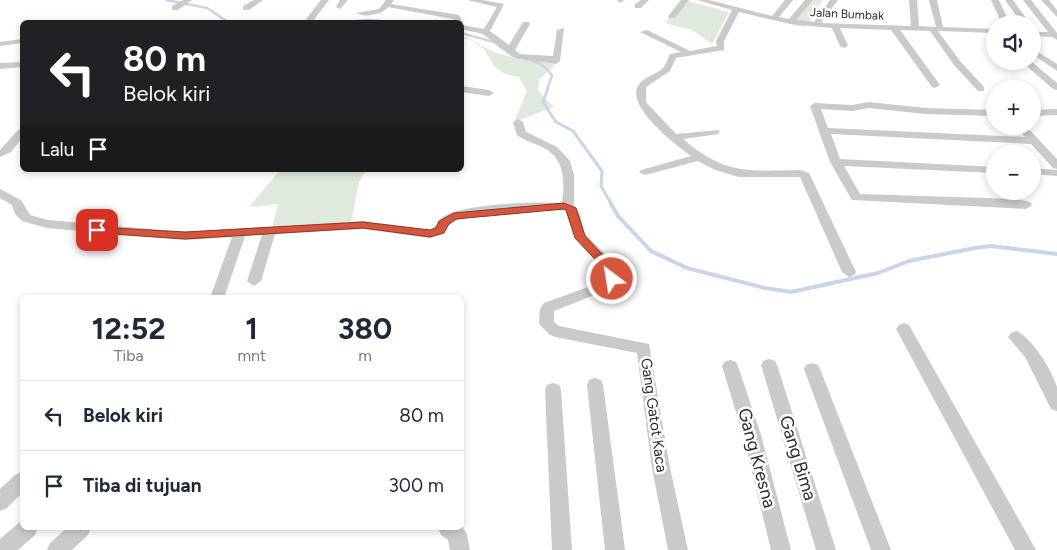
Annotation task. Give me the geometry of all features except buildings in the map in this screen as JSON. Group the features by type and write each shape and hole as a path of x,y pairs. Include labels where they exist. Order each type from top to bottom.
{"street":[{"path":"175,8 188,0"},
{"path":"246,8 259,0"},
{"path":"310,19 325,0"},
{"path":"340,7 344,0"},
{"path":"471,0 501,6 486,32"},
{"path":"637,4 645,0"},
{"path":"672,16 685,0"},
{"name":"Jalan Bumbak","path":"706,0 734,10 790,22 838,27 915,28 986,33"},
{"path":"770,18 789,0"},
{"path":"790,22 809,0"},
{"path":"816,25 834,0"},
{"path":"913,0 915,28"},
{"path":"933,0 936,29 957,63 981,89"},
{"path":"995,0 1002,15"},
{"path":"1009,0 1020,15"},
{"path":"1027,0 1056,36"},
{"path":"1045,0 1057,15"},
{"path":"360,13 386,5 456,17 458,20"},
{"path":"746,6 772,12 770,18"},
{"path":"672,54 712,44 734,10"},
{"path":"734,10 720,41 721,48 673,56 667,69 642,86 641,102 699,157 731,172 800,172 805,175 849,272"},
{"path":"844,14 838,27 844,46"},
{"path":"511,50 526,24"},
{"path":"464,28 486,32 522,57 556,60 561,30"},
{"path":"894,28 935,84"},
{"path":"644,32 686,51"},
{"path":"0,35 20,33"},
{"path":"1041,35 1056,36"},
{"path":"0,44 20,41"},
{"path":"1041,56 1057,68"},
{"path":"0,66 20,65"},
{"path":"1036,70 1056,87"},
{"path":"464,89 489,93"},
{"path":"986,113 925,112 869,105 852,108 815,106 836,162 856,198 1016,203 1026,206"},
{"path":"1041,113 1057,112"},
{"path":"1046,113 1057,123"},
{"path":"0,193 17,203 21,214 26,218 47,224 162,236 363,225 430,234 440,230 443,224 454,216 502,210 568,207 569,175 559,154 553,149 525,136 518,122"},
{"path":"823,131 1033,141"},
{"path":"676,137 715,132"},
{"path":"0,154 5,144 20,133"},
{"path":"1028,135 1057,166"},
{"path":"1042,150 1057,150"},
{"path":"645,172 699,157"},
{"path":"836,162 986,170"},
{"path":"1041,172 1057,173"},
{"name":"Gang Gatot Kaca","path":"568,207 573,211 580,238 611,270 612,279 607,285 546,309 546,324 555,331 644,348 660,459 678,550"},
{"path":"254,280 270,231"},
{"path":"217,295 240,232"},
{"path":"904,328 962,438 1026,550"},
{"path":"1016,337 1031,353 1057,404"},
{"name":"Gang Bima","path":"769,365 826,550"},
{"name":"Gang Kresna","path":"730,366 752,435 781,550"},
{"path":"812,369 881,550"},
{"path":"595,385 616,550"},
{"path":"553,390 562,550"},
{"path":"0,502 20,483"},
{"path":"3,550 26,530"},
{"path":"57,550 79,530"},
{"path":"451,530 457,534 460,550"}],"green space":[{"path":"684,0 729,12 712,44 692,30 665,23"},
{"path":"810,0 823,0 806,27 792,25"},
{"path":"464,37 470,39 492,51 504,55 555,65 539,80 538,91 554,107 514,122 527,91 519,77 505,74 495,67 484,49 469,39 464,39"},
{"path":"278,172 365,172 359,182 351,223 271,232 278,204 249,207"}],"waterway":[{"path":"166,0 207,8 225,20"},
{"path":"464,34 494,42 513,56"},
{"path":"525,59 541,64 550,72 552,76 547,89"},
{"path":"548,88 543,102 556,122 573,131 602,171 601,186 612,205"},
{"path":"611,204 618,216 651,251 687,268 765,288 791,292 878,273 909,261 975,248 991,246 1057,254"}],"route":[{"path":"97,230 162,236 185,236 363,225 405,229 430,234 440,230 447,220 454,216 502,210 564,206 571,208 573,211 580,238 606,263 613,274 612,279"}]}
